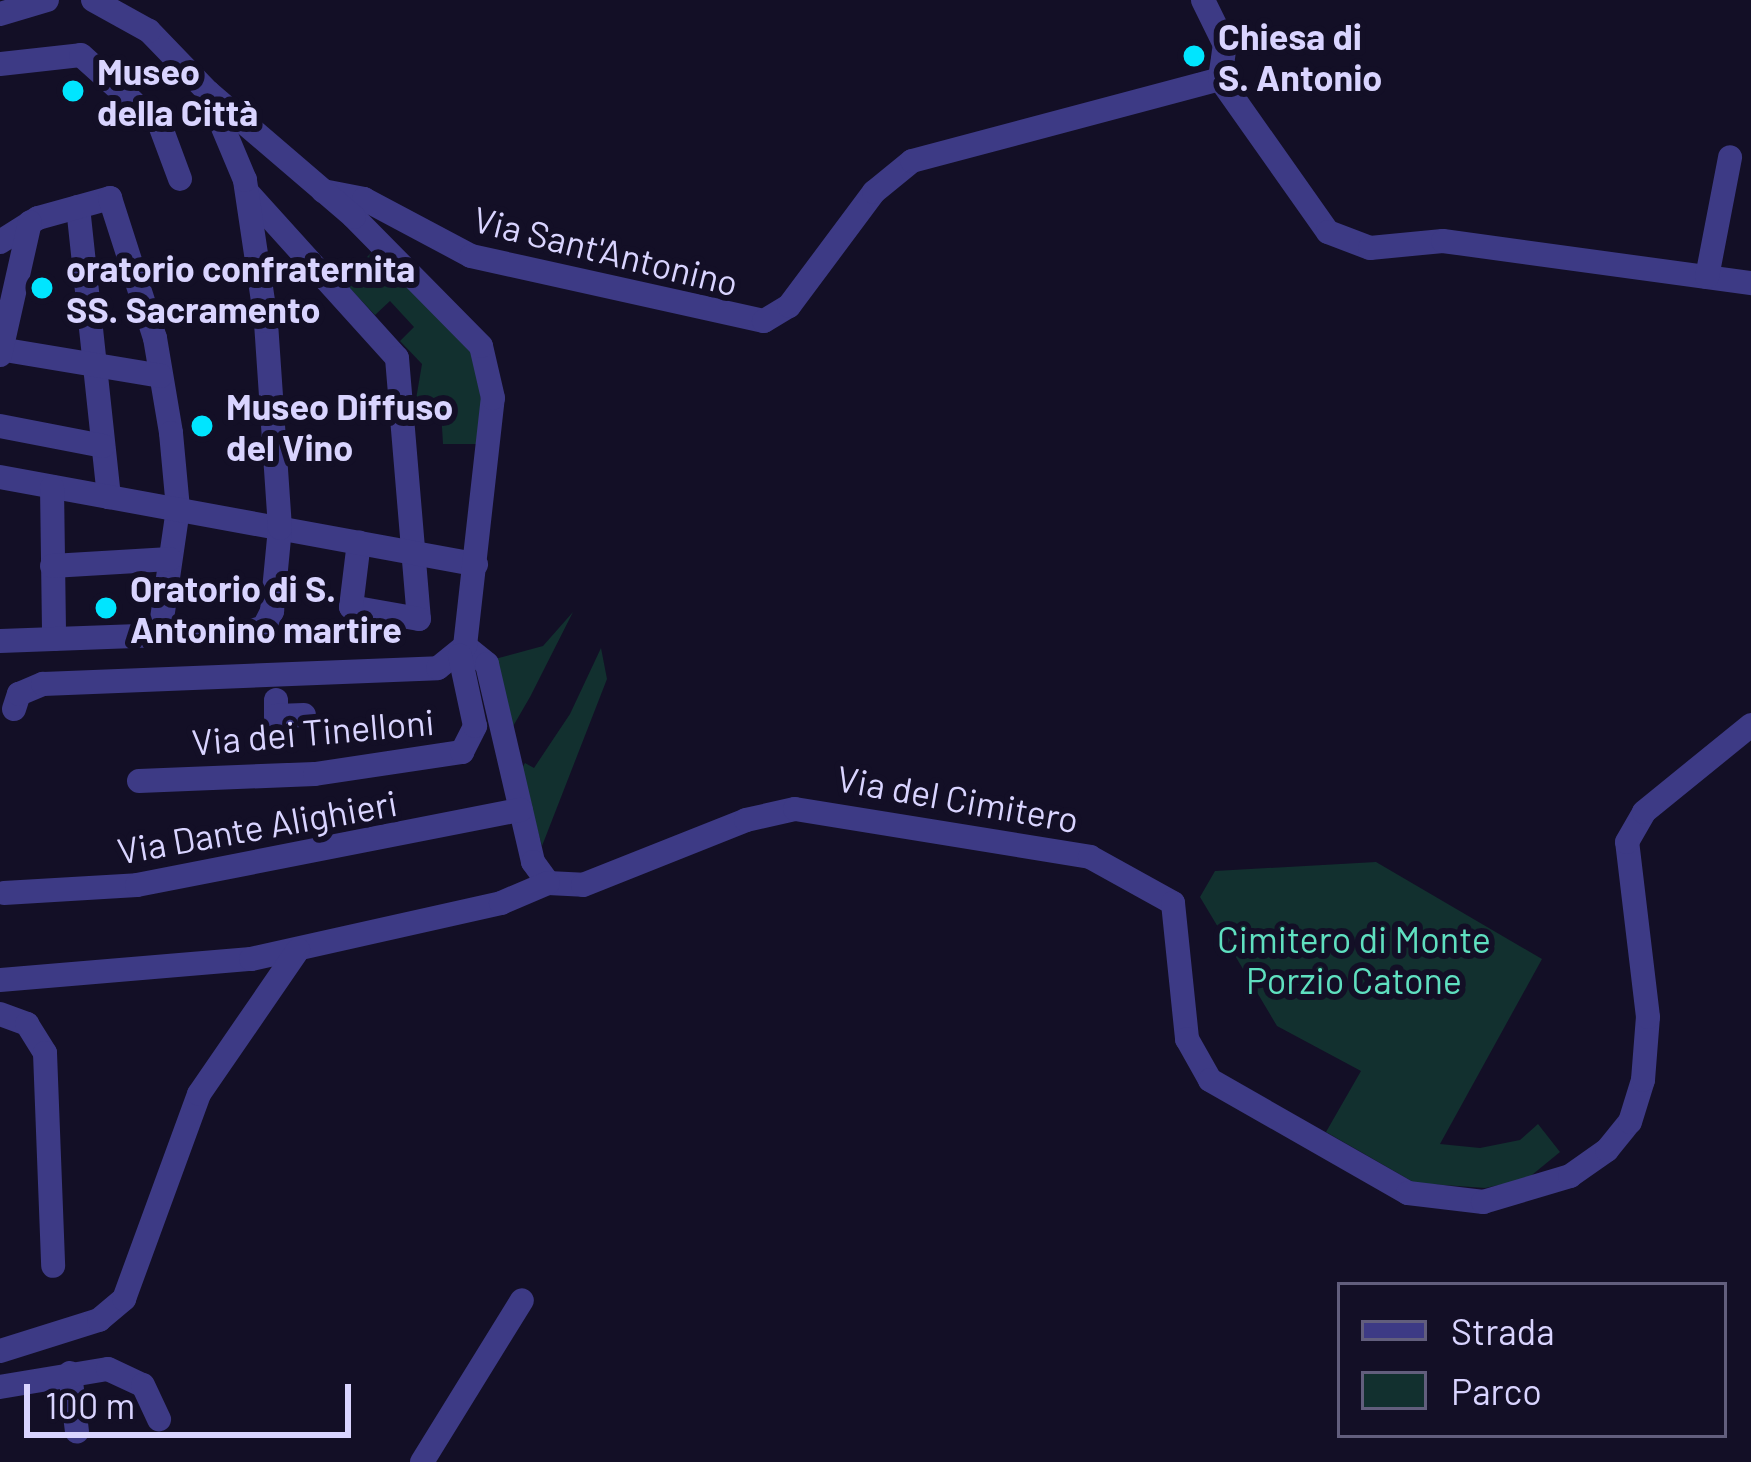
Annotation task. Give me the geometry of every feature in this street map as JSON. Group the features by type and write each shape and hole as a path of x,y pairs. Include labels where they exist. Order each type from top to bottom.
{"street":[{"path":"0,14 47,0"},
{"path":"4,706 43,684 438,668 462,651 476,564 493,393 484,352 323,191 208,92 149,31 93,0"},
{"path":"1203,0 1225,45 1220,79 1328,232 1370,248 1443,241 1751,283"},
{"path":"0,64 81,55 133,102"},
{"name":"Via Sant'Antonino","path":"323,191 358,197 471,256 758,322 789,306 879,186 912,160 1220,79"},
{"path":"0,641 264,627 280,528 248,193 208,92"},
{"path":"157,117 180,179"},
{"path":"1707,277 1730,157"},
{"path":"248,193 397,358 419,619 351,607 359,542"},
{"path":"0,242 30,222 110,198 161,376 178,509 160,633"},
{"path":"78,207 109,497"},
{"path":"30,222 0,351 161,376"},
{"path":"0,426 103,446"},
{"path":"0,477 476,564"},
{"path":"54,639 56,488"},
{"path":"52,566 170,559"},
{"path":"0,980 120,975 298,950 501,903 548,883 533,862 487,664 462,651"},
{"name":"Via dei Tinelloni","path":"139,781 316,774 462,752 475,726 462,651"},
{"path":"276,700 276,716 304,715"},
{"name":"Via del Cimitero","path":"548,883 584,886 746,820 795,809 1065,850 1113,866 1174,903 1187,1039 1210,1080 1393,1186 1444,1203 1508,1198 1570,1176 1616,1142 1639,1101 1648,1037 1626,864 1630,833 1649,808 1751,725"},
{"name":"Via Dante Alighieri","path":"4,893 137,885 521,810"},
{"path":"0,1351 99,1320 124,1299 199,1094 298,950"},
{"path":"0,1014 27,1024 45,1053 52,1266"},
{"path":"422,1462 522,1300"},
{"path":"0,1387 102,1368 135,1380 150,1393 159,1419"},
{"path":"70,1372 77,1432"}],"green space":[{"path":"376,248 476,346 485,444 443,444 441,410 414,411 422,364 400,341 414,327 390,301 375,315 343,281"},
{"path":"573,612 512,728 495,659 543,646"},
{"path":"601,648 607,679 542,846 521,770 525,763 534,768 570,714"},
{"name":"Cimitero di Monte Porzio Catone","path":"1376,862 1542,959 1440,1144 1480,1148 1520,1140 1538,1124 1560,1152 1527,1179 1485,1188 1415,1183 1326,1132 1361,1071 1277,1026 1200,897 1215,871"}],"place":[{"name":"Chiesa di S. Antonio","path":"1194,56"},
{"name":"Museo della Città","path":"73,91"},
{"name":"oratorio confraternita SS. Sacramento","path":"42,288"},
{"name":"Museo Diffuso del Vino","path":"202,426"},
{"name":"Oratorio di S. Antonino martire","path":"106,608"}]}
